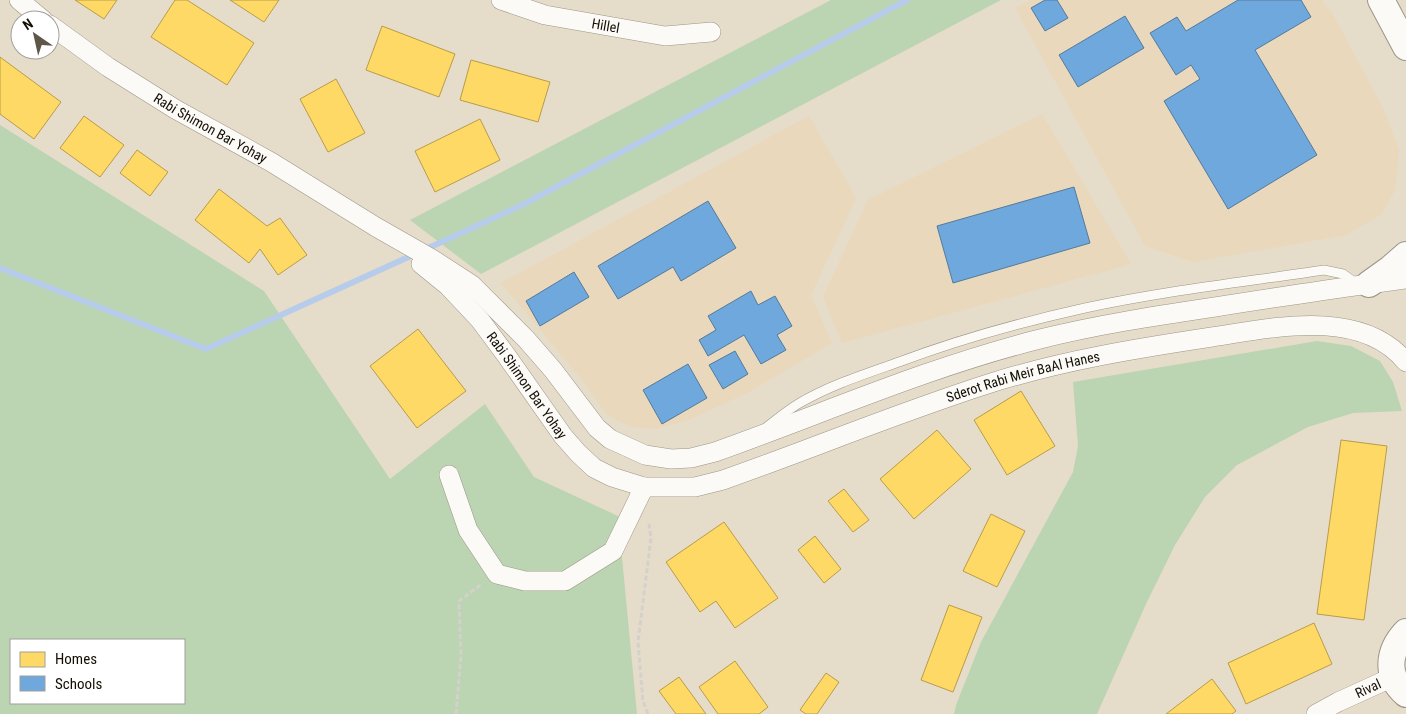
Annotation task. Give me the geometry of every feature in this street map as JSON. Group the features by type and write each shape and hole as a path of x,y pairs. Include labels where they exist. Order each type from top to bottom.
{"main road":[{"path":"1381,0 1406,47"},
{"path":"1364,284 1390,269 1406,255"},
{"path":"1400,686 1391,669 1391,659 1401,637 1406,616"}],"street":[{"path":"19,0 31,10"},
{"name":"Hillel","path":"501,0 545,15 664,36 711,32"},
{"name":"Rabi Shimon Bar Yohay","path":"60,32 108,67 176,109 270,162 472,285 526,338 553,370 596,428 610,439 645,455 671,459 691,458 715,452 920,375 1037,340 1140,318 1364,284"},
{"name":"Rabi Shimon Bar Yohay","path":"376,227 448,286 480,320 563,436 578,453 594,468 612,477 644,487"},
{"path":"1364,284 1406,279"},
{"name":"Sderot Rabi Meir BaAl Hanes","path":"644,487 695,487 723,480 930,403 995,382 1096,356 1145,347 1251,331 1321,325 1368,335 1385,344 1406,362"},
{"path":"449,475 468,530 497,574 525,581 566,581 613,551 644,487"},
{"name":"Rival","path":"1316,714 1338,702 1400,686"}],"path":[{"path":"644,487 651,538 638,642 643,701 648,714"},
{"path":"456,714 461,656 458,601 497,574"}],"shaded area":[{"path":"1030,0 1322,0 1332,13 1383,108 1399,150 1395,190 1382,214 1346,235 1193,262 1145,246 1015,8"},
{"path":"1042,114 1131,264 842,343 823,297 868,200"},
{"path":"809,116 856,198 811,295 832,343 747,393 691,419 657,429 631,427 607,415 583,381 501,283"}],"green space":[{"path":"831,0 1001,0 481,274 410,220"},
{"path":"0,125 264,291 390,479 485,404 534,477 618,516 637,714 0,714"},
{"path":"1317,341 1351,346 1380,361 1393,382 1402,411 1353,413 1308,427 1237,465 1205,497 1175,545 1146,604 1097,714 954,714 981,642 1073,472 1078,446 1073,382"}],"building: Homes":[{"path":"75,0 117,0 104,19"},
{"path":"175,0 187,0 254,43 227,85 151,37"},
{"path":"230,0 279,0 264,22"},
{"path":"382,26 455,54 439,97 366,70"},
{"path":"0,57 61,102 34,139 0,114"},
{"path":"471,60 550,82 538,122 460,100"},
{"path":"336,79 365,133 328,152 300,99"},
{"path":"84,116 124,145 100,177 60,148"},
{"path":"480,119 500,160 435,192 415,151"},
{"path":"137,150 168,172 150,196 120,173"},
{"path":"219,189 267,226 280,218 307,255 278,275 260,249 249,263 195,220"},
{"path":"418,329 466,391 417,428 370,366"},
{"path":"1021,391 1055,446 1007,475 974,420"},
{"path":"937,430 971,469 914,519 880,479"},
{"path":"1341,440 1387,446 1364,620 1317,614"},
{"path":"844,489 869,520 853,532 828,501"},
{"path":"991,514 1025,531 997,587 963,571"},
{"path":"724,522 778,598 735,628 716,601 700,612 666,562"},
{"path":"815,536 841,569 824,583 798,550"},
{"path":"949,605 982,617 953,692 921,680"},
{"path":"1314,623 1332,664 1246,704 1228,663"},
{"path":"735,661 768,707 759,714 718,714 699,687"},
{"path":"826,673 839,682 817,714 806,714 800,710"},
{"path":"679,677 706,714 676,714 659,691"},
{"path":"1212,679 1236,711 1232,714 1166,714"}],"building: Schools":[{"path":"1045,0 1057,0 1068,18 1045,31 1031,8"},
{"path":"1238,0 1301,0 1311,17 1255,50 1317,155 1228,209 1164,101 1200,79 1191,65 1176,75 1150,33 1177,17 1186,31"},
{"path":"1125,16 1144,48 1078,87 1059,55"},
{"path":"1074,187 1090,243 953,283 937,226"},
{"path":"708,201 736,248 681,281 673,267 618,299 598,266"},
{"path":"574,272 589,297 540,326 526,301"},
{"path":"751,291 758,305 775,296 792,326 777,335 786,350 761,364 744,335 708,356 699,340 716,330 708,316"},
{"path":"735,351 748,374 723,389 709,365"},
{"path":"688,364 707,398 662,424 643,390"}],"waterway":[{"path":"424,250 522,205 907,0"},
{"path":"0,268 206,349 415,254"}]}
